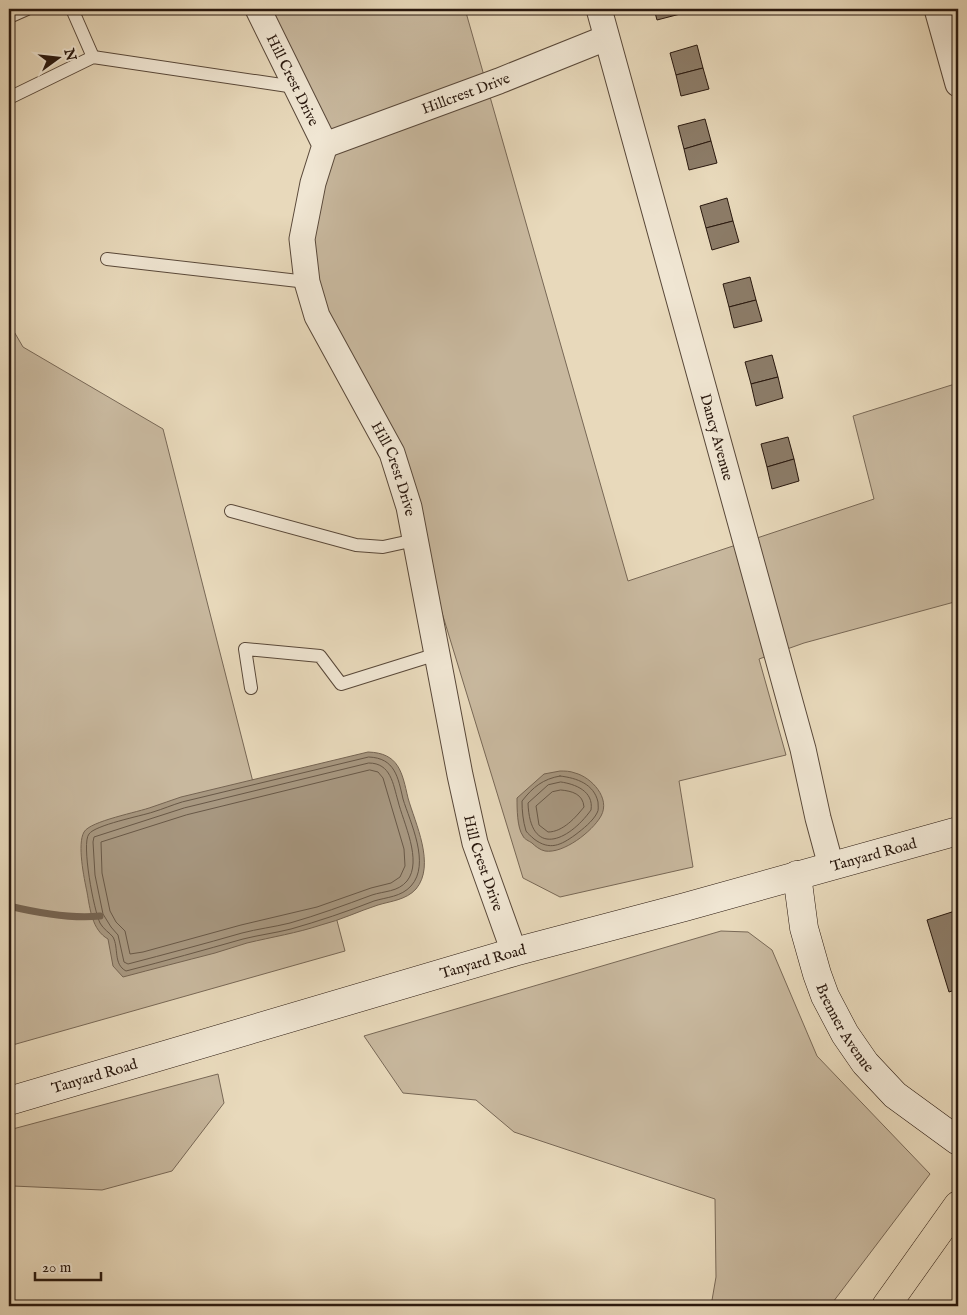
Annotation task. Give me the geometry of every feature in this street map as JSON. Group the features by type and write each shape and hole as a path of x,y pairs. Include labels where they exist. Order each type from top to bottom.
{"main road":[{"path":"886,1306 955,1218"}],"street":[{"name":"Hill Crest Drive","path":"258,9 325,145 313,183 302,239 306,282 317,316 392,453 409,507 475,843 514,952"},
{"name":"Dancy Avenue","path":"599,9 803,749 831,866"},
{"path":"937,9 958,84"},
{"name":"Hillcrest Drive","path":"325,145 499,81 606,38"},
{"name":"Tanyard Road","path":"9,1101 514,952 686,907 958,831"},
{"name":"Brenner Avenue","path":"798,875 804,928 817,974 825,996 845,1034 865,1063 896,1095 958,1141"}],"lane":[{"path":"9,17 27,9"},
{"path":"72,9 93,57"},
{"path":"9,98 93,57 295,87"},
{"path":"107,260 306,282"},
{"path":"231,511 356,545 383,546 415,540"},
{"path":"251,688 245,649 320,656 341,684 437,654"}],"shaded area":[{"path":"246,9 465,9 628,581 874,499 853,416 958,383 958,601 804,643 759,659 786,755 679,781 693,867 560,897 523,878 399,472 306,260 323,144"},
{"path":"9,323 23,347 163,429 255,790 330,894 345,951 9,1046"},
{"path":"721,931 748,932 772,950 817,1056 930,1174 830,1306 711,1306 716,1277 715,1199 514,1132 476,1100 403,1093 364,1036"},
{"path":"218,1074 224,1103 172,1171 102,1190 13,1186 9,1188 9,1130"}],"water":[{"path":"368,752 378,753 393,760 404,780 419,831 424,856 422,879 412,893 398,900 312,928 247,943 123,977 113,966 108,939 98,930 93,919 84,878 81,844 84,832 88,828 95,824 181,797"},
{"path":"560,771 581,775 593,784 601,796 603,809 597,822 576,841 560,849 545,851 525,839 521,832 517,798 544,774"}],"building":[{"path":"654,9 683,9 684,13 657,20"},
{"path":"697,45 703,68 676,75 670,53"},
{"path":"703,68 709,89 681,96 676,75"},
{"path":"705,119 711,141 684,149 678,126"},
{"path":"711,141 717,163 689,170 684,149"},
{"path":"727,198 733,221 706,228 700,206"},
{"path":"733,221 739,242 712,250 706,228"},
{"path":"750,277 756,300 729,307 723,284"},
{"path":"756,300 762,321 734,328 729,307"},
{"path":"772,355 778,377 751,384 745,362"},
{"path":"778,377 783,398 756,406 751,384"},
{"path":"788,437 794,459 767,467 761,444"},
{"path":"794,459 799,481 772,489 767,467"},
{"path":"958,910 958,989 949,992 927,920"}],"waterway":[{"path":"9,906 54,915 100,916"}]}
